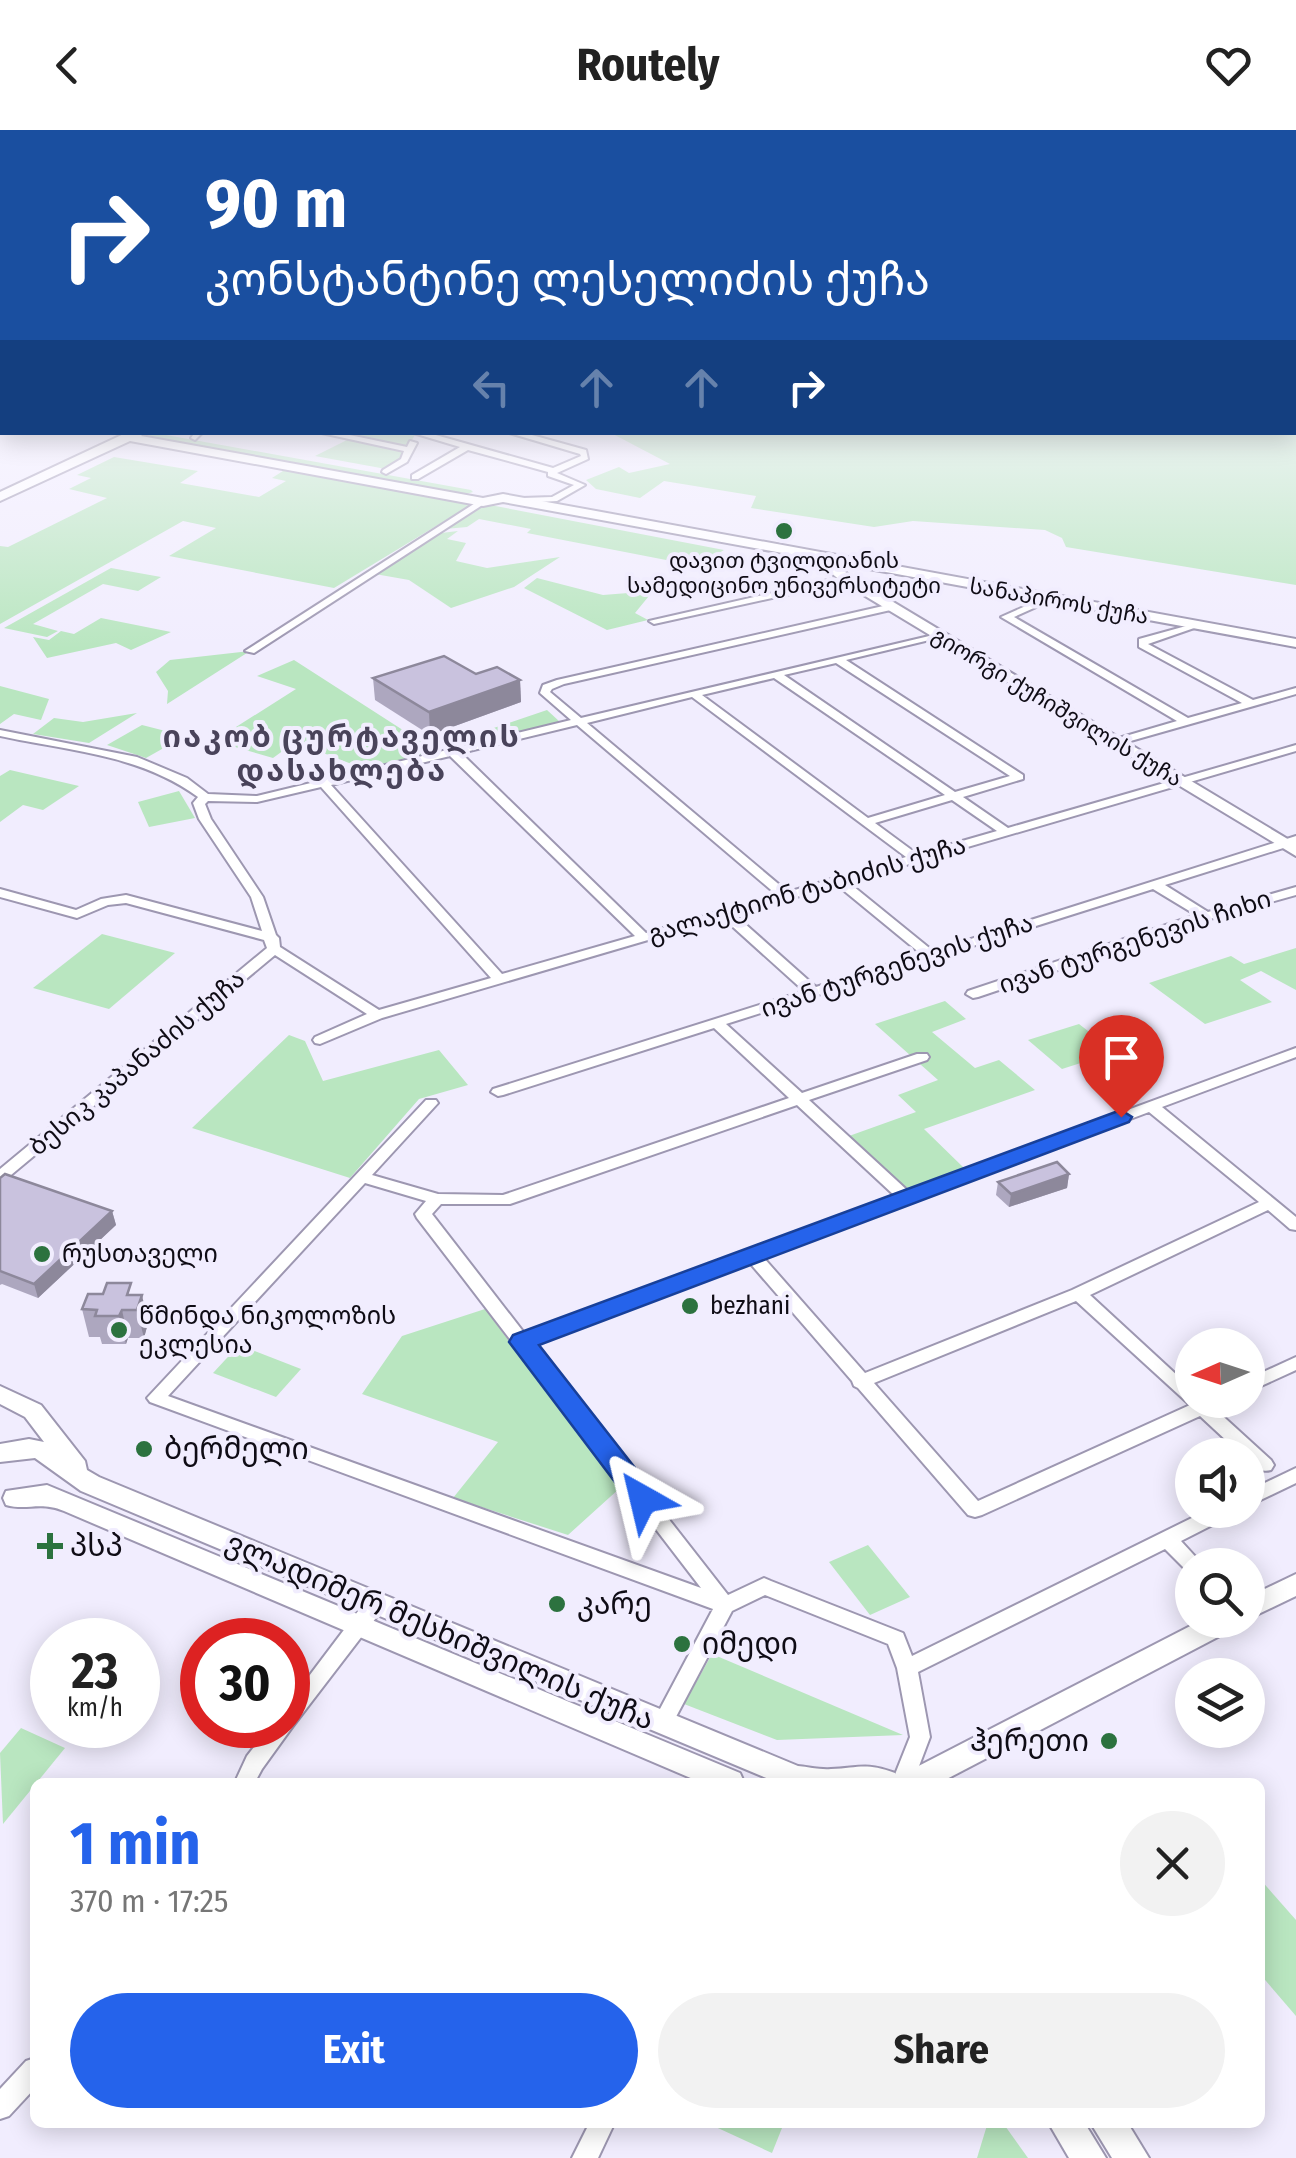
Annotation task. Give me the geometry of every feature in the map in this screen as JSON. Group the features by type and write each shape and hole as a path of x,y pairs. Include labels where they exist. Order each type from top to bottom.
{"main road":[{"path":"0,497 82,460"},
{"name":"სანაპიროს ქუჩა","path":"257,460 803,559 822,558"},
{"name":"სანაპიროს ქუჩა","path":"323,460 414,478 489,499 522,501 1296,643"}],"street":[{"path":"386,472 404,460"},
{"path":"414,478 446,460"},
{"path":"513,460 554,471 579,460"},
{"path":"522,501 554,499 581,484 551,474 554,471"},
{"path":"250,651 489,499"},
{"name":"გიორგი ქუჩიშვილის ქუჩა","path":"822,558 846,579 1292,845"},
{"path":"654,621 846,579"},
{"path":"1049,599 1006,617 1186,722"},
{"path":"786,896 545,693 548,687 892,606"},
{"path":"1194,625 1143,641 1143,645 1252,704"},
{"path":"0,733 134,758 194,788 205,803 218,808 228,801 257,799 938,634"},
{"path":"837,659 1019,777 866,822"},
{"path":"776,674 1006,832"},
{"path":"1116,742 1296,691"},
{"path":"694,694 916,859"},
{"name":"გალაქტიონ ტაბიძის ქუჩა","path":"320,1040 378,1015 1296,748"},
{"path":"453,752 644,938"},
{"path":"323,783 500,980"},
{"path":"205,803 205,818 258,897 274,944"},
{"name":"ივან ტურგენევის ქუჩა","path":"498,1092 1154,884 1292,845"},
{"path":"839,881 930,955"},
{"path":"1154,884 1206,916"},
{"name":"ივან ტურგენევის ჩიხი","path":"974,994 1206,916 1296,891"},
{"path":"0,893 77,914 105,902 126,899 274,944 378,1015"},
{"path":"726,914 813,992"},
{"name":"ბესიკ კაპანაძის ქუჩა","path":"0,1178 274,944"},
{"path":"717,1022 906,1198"},
{"path":"522,1342 1296,1052"},
{"path":"362,1177 437,1199 504,1200 922,1058"},
{"path":"431,1103 156,1398 725,1605"},
{"path":"1151,1106 1296,1225"},
{"path":"437,1199 423,1214 725,1605"},
{"path":"860,1382 1078,1294 1268,1204"},
{"path":"752,1256 975,1510 1175,1415"},
{"path":"1078,1294 1175,1378"},
{"path":"1265,1378 1296,1363"},
{"path":"0,1394 33,1411 90,1484"},
{"path":"11,1449 33,1411"},
{"path":"1218,1418 1237,1438"},
{"name":"ვლადიმერ მესხიშვილის ქუჩა","path":"11,1449 42,1448 90,1484 721,1778"},
{"path":"7,1497 37,1490 52,1476 54,1459"},
{"path":"1265,1490 1296,1475"},
{"name":"ვლადიმერ მესხიშვილის ქუჩა","path":"7,1497 46,1494 798,1778"},
{"path":"907,1668 1189,1528"},
{"path":"1167,1539 1176,1548"},
{"path":"1265,1600 1296,1584"},
{"path":"662,1724 725,1605 764,1586 896,1638 907,1668 920,1737 905,1778"},
{"path":"310,1689 367,1615"},
{"path":"923,1778 1191,1638"},
{"path":"247,1778 265,1748"},
{"name":"ვლადიმერ მესხიშვილის ქუჩა","path":"845,1778 874,1778"},
{"path":"0,2107 30,2075"},
{"path":"585,2158 600,2128"},
{"path":"1068,2128 1089,2158"},
{"path":"1110,2128 1132,2158"}],"green space":[{"path":"109,460 130,460 198,471 180,483 259,497 286,481 272,478 286,469 474,503 334,588 169,556 216,528 183,521 0,624 0,546 8,547 107,498 69,489 91,478 77,475"},
{"path":"270,460 303,460 473,492 463,495"},
{"path":"335,460 400,460 386,469"},
{"path":"662,460 1296,460 1296,585 1066,547 1062,538 1045,530 913,521 874,527 751,508 756,496 664,481 640,498 596,489 586,480 619,467 629,473 670,464"},
{"path":"485,504 724,550 697,566 527,533 531,529 479,519 467,527 445,529"},
{"path":"458,531 447,539 466,543 456,561 487,568 560,557 514,587 451,608 409,580 375,574 441,533"},
{"path":"111,568 161,577 138,591 103,584 33,624 58,631 47,637 4,628"},
{"path":"537,578 603,595 653,591 635,613 648,620 607,630 524,588"},
{"path":"101,618 171,632 131,650 116,643 47,658 33,637 49,640 61,631 74,634"},
{"path":"250,651 167,704 168,691 156,672 170,660"},
{"path":"294,660 437,752 367,770 295,742 273,758 214,741 296,689 257,676"},
{"path":"0,686 49,699 41,720 14,714 0,724"},
{"path":"547,710 560,722 458,746 455,741"},
{"path":"137,713 89,743 33,734 54,718 83,722"},
{"path":"142,725 185,736 146,758 107,745"},
{"path":"10,770 79,786 43,810 23,805 0,822 0,776"},
{"path":"179,791 195,818 149,827 138,802"},
{"path":"102,934 175,953 109,1009 33,988"},
{"path":"1296,948 1296,990 1261,971 1240,980 1272,1002 1205,1024 1149,983 1231,956 1244,964"},
{"path":"945,1001 966,1019 932,1032 975,1068 999,1060 1035,1090 924,1129 964,1168 905,1190 849,1136 916,1112 898,1095 938,1080 875,1024"},
{"path":"1079,1024 1115,1052 1062,1069 1028,1040"},
{"path":"289,1035 305,1041 323,1081 439,1050 468,1085 419,1099 350,1178 192,1128"},
{"path":"485,1309 620,1488 568,1535 453,1498 498,1442 362,1394 402,1336"},
{"path":"239,1345 301,1369 276,1397 213,1373"},
{"path":"868,1545 910,1597 870,1615 829,1562"},
{"path":"712,1654 903,1735 777,1740 684,1704"},
{"path":"21,1728 30,1732 30,1748 65,1748 41,1778 30,1778 30,1791 3,1824 0,1753"},
{"path":"1265,1885 1296,1920 1296,2016 1265,1980"},
{"path":"718,2128 782,2128 772,2153"},
{"path":"986,2128 1007,2128 1028,2158 977,2158"}],"building":[{"path":"444,656 476,674 497,667 520,680 429,712 373,678"},
{"path":"1057,1162 1069,1174 1011,1194 998,1182"},
{"name":"რუსთაველი","path":"5,1174 112,1211 34,1284 0,1271 0,1178"},
{"path":"107,1283 131,1283 127,1295 142,1295 137,1310 122,1310 119,1316 95,1316 97,1310 82,1309 88,1294 103,1294"}],"place":[{"name":"დავით ტვილდიანის სამედიცინო უნივერსიტეტი","path":"784,531"},
{"name":"რუსთაველი","path":"42,1254"},
{"name":"bezhani","path":"690,1306"},
{"name":"წმინდა ნიკოლოზის ეკლესია","path":"119,1330"},
{"name":"ბერმელი","path":"144,1449"},
{"name":"პსპ","path":"50,1546"},
{"name":"კარე","path":"557,1604"},
{"name":"იმედი","path":"682,1644"},
{"name":"ჰერეთი","path":"1109,1741"}],"district":[{"name":"იაკობ ცურტაველის დასახლება","path":"342,754"}],"route":[{"path":"643,1499 522,1342 1121,1117"}]}
